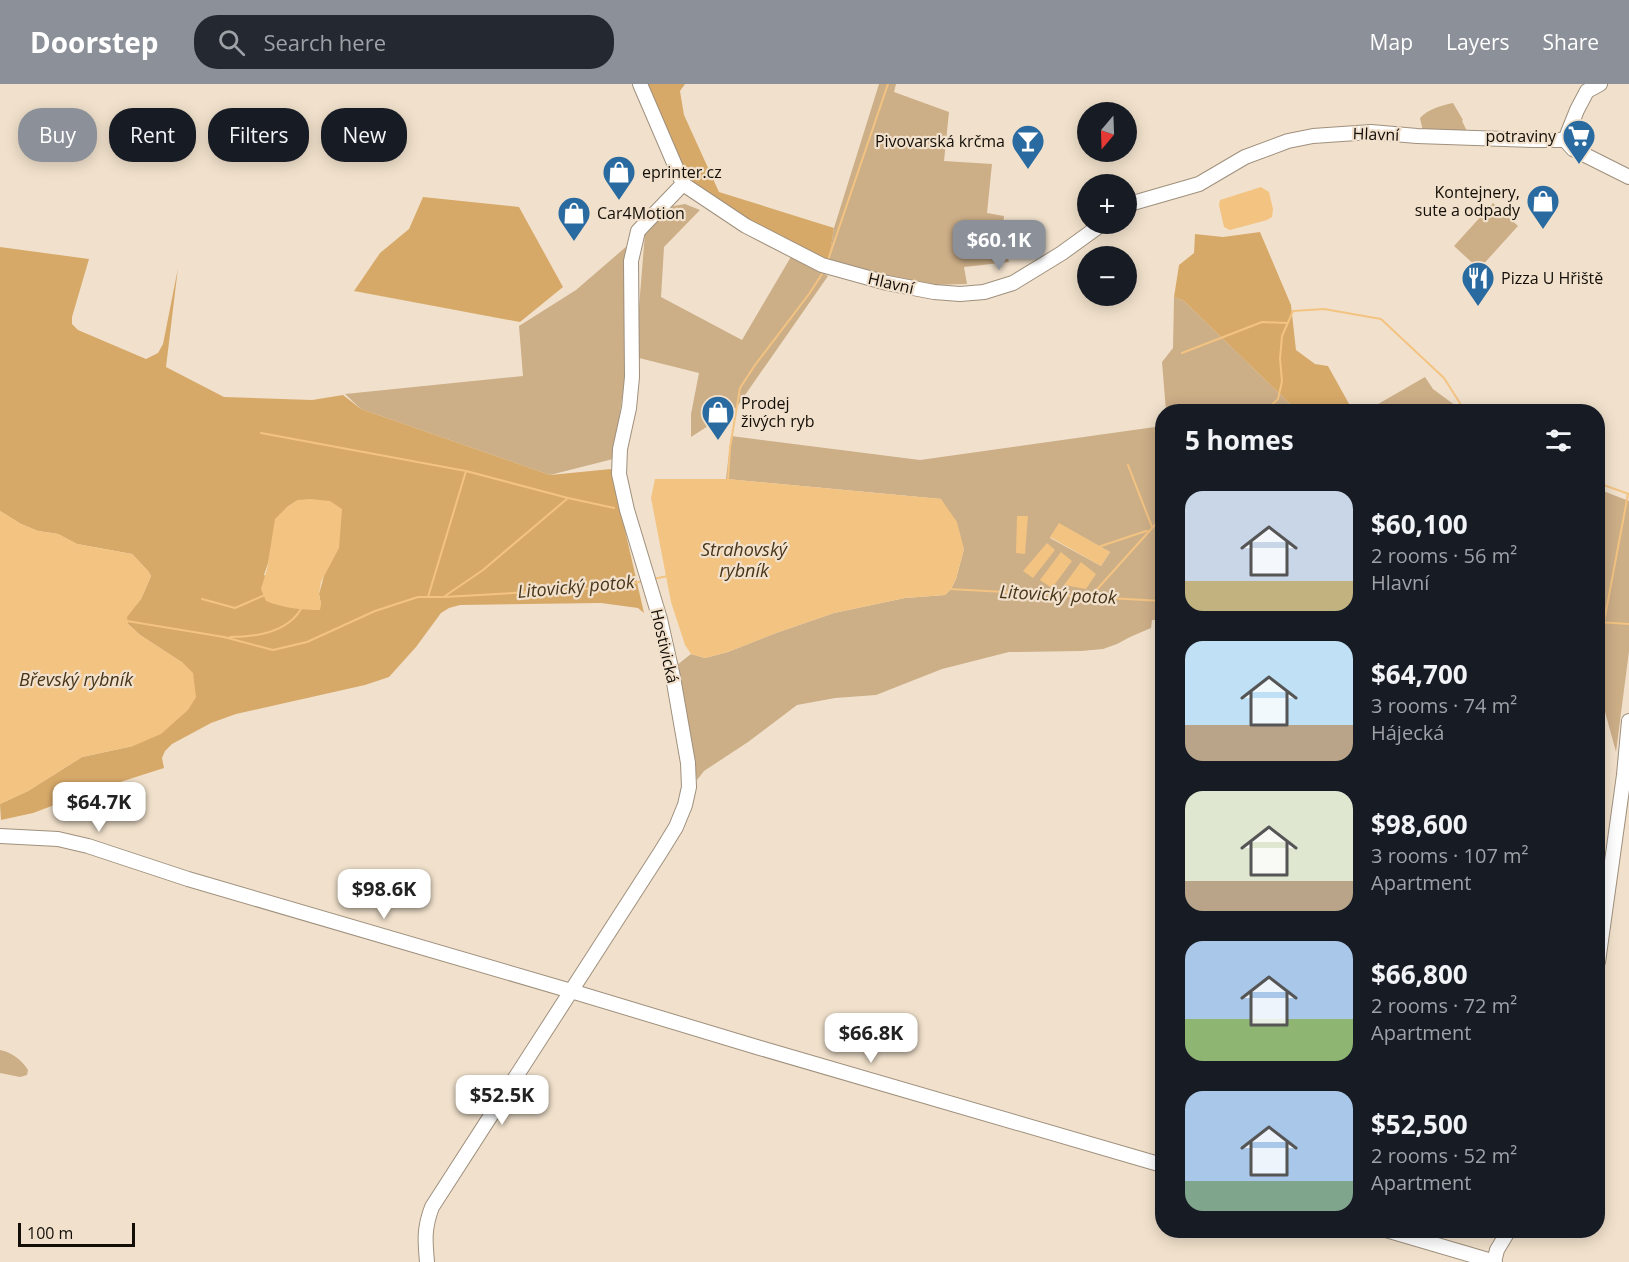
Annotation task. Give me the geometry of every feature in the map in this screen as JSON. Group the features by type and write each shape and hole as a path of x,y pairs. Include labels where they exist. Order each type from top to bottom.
{"street":[{"path":"640,84 683,184"},
{"path":"1600,84 1587,91 1566,140 1574,149 1629,177"},
{"name":"Hlavní","path":"1137,201 1198,184 1245,157 1288,141 1313,135 1371,132 1439,137 1566,140"},
{"name":"Hlavní","path":"683,184 746,226 822,265 887,284 934,292 960,294 984,292 1013,283 1088,234"},
{"name":"Hostivická","path":"427,1262 424,1237 426,1222 432,1207 676,827 685,805 689,787 688,763 670,665 660,619 627,510 619,474 620,449 629,408 632,377 631,261 634,246 639,231 683,184"},
{"path":"1605,912 1629,721"},
{"path":"0,836 58,839 72,842 188,879 1155,1163"},
{"path":"1413,1238 1494,1262 1497,1250 1504,1238"}],"shaded area":[{"path":"645,84 685,84 680,91 684,115 719,192 834,228 829,260 747,222 687,182"},
{"path":"879,84 896,84 894,92 949,112 944,161 992,164 987,213 1004,216 1002,237 1009,262 964,267 967,284 928,285 841,266 829,260 834,228"},
{"path":"1453,103 1467,131 1423,131 1420,118 1439,106"},
{"path":"423,197 519,207 563,287 520,322 354,291 380,253 409,229"},
{"path":"1493,203 1518,226 1479,269 1454,246"},
{"path":"685,204 700,210 664,247 661,297 742,340 792,255 828,276 736,408 691,437 691,414 699,373 635,357 645,233 668,207"},
{"path":"1260,232 1291,305 1296,350 1315,364 1328,366 1349,404 1290,404 1184,301 1174,297 1179,265 1194,253 1195,234 1223,237"},
{"path":"627,246 626,372 613,459 550,475 361,409 345,394 523,376 519,326 576,290"},
{"path":"0,247 89,259 72,324 78,330 146,359 158,353 163,344 178,268 166,367 224,397 312,400 343,395 361,409 550,475 611,469 644,613 638,608 601,603 460,605 449,608 441,613 416,647 389,677 365,685 236,714 211,723 172,744 162,758 164,768 33,813 1,820 0,804 28,791 82,757 133,746 183,663 140,635 128,624 126,617 141,599 151,576 132,554 77,544 58,534 38,531 21,524 0,511","holes":["298,500 324,576 319,594 321,604 264,575 287,507"]},
{"path":"1174,297 1184,301 1290,404 1165,404 1162,362 1173,348"},
{"path":"1425,377 1433,389 1453,404 1378,404"},
{"path":"1155,427 1155,620 1152,620 1151,628 1103,649 1009,652 942,669 876,695 835,698 797,705 748,742 704,771 697,780 677,665 691,654 705,658 728,652 834,613 905,598 945,595 956,579 964,549 941,499 726,479 731,436 920,460","holes":["1059,524 1110,552 1101,566 1050,538"]},
{"path":"1605,492 1629,501 1629,651 1616,752 1605,712"},
{"path":"0,1050 26,1066 27,1075 20,1077 0,1073"}],"water":[{"path":"1261,187 1269,192 1273,209 1272,217 1230,230 1224,227 1220,200"},
{"name":"Strahovský rybník","path":"655,479 728,479 941,499 957,522 964,549 956,579 945,595 905,598 834,613 728,652 705,658 691,654 685,645 671,602 651,498"},
{"path":"298,500 330,501 342,509 339,548 321,582 320,610 293,608 266,601 261,589 267,569 275,519"},
{"name":"Břevský rybník","path":"0,511 21,524 38,531 58,534 77,544 132,554 151,576 141,599 127,617 128,624 140,635 183,663 193,673 196,697 188,710 161,734 133,746 82,757 28,791 0,804"},
{"path":"1017,516 1028,516 1025,554 1016,553"},
{"path":"1059,523 1110,552 1101,566 1050,537"},
{"path":"1047,543 1055,550 1033,578 1023,571"},
{"path":"1061,552 1072,561 1052,588 1040,580"},
{"path":"1081,562 1096,574 1086,589 1064,585"}],"waterway":[{"path":"828,260 888,84"},
{"path":"728,480 730,448 740,388 824,271"},
{"path":"1273,404 1278,399 1282,381 1280,359 1282,336 1293,311 1324,309 1381,319 1444,378 1461,404"},
{"path":"1182,353 1262,322 1287,323"},
{"path":"261,433 466,471"},
{"path":"1128,465 1152,527"},
{"path":"428,597 466,471 568,498"},
{"path":"1605,485 1629,494"},
{"path":"1605,617 1628,494"},
{"path":"445,596 483,570 568,498 614,508"},
{"path":"1090,597 1155,525"},
{"path":"1098,547 1146,531 1149,532"},
{"name":"Litovický potok","path":"653,579 668,576"},
{"name":"Litovický potok","path":"127,621 224,637 273,650 307,642 375,611 418,597 616,587 644,581"},
{"name":"Litovický potok","path":"950,589 1155,601"},
{"path":"202,599 235,608 265,595"},
{"path":"230,637 270,632 288,624 301,609"},
{"name":"Litovický potok","path":"1605,622 1629,624"}],"place":[{"name":"potraviny","path":"1579,165"},
{"name":"Pivovarská krčma","path":"1028,170"},
{"name":"eprinter.cz","path":"619,201"},
{"name":"Kontejnery, sute a odpady","path":"1543,230"},
{"name":"Car4Motion","path":"574,242"},
{"name":"Pizza U Hřiště","path":"1478,307"},
{"name":"Prodej živých ryb","path":"718,441"}]}
